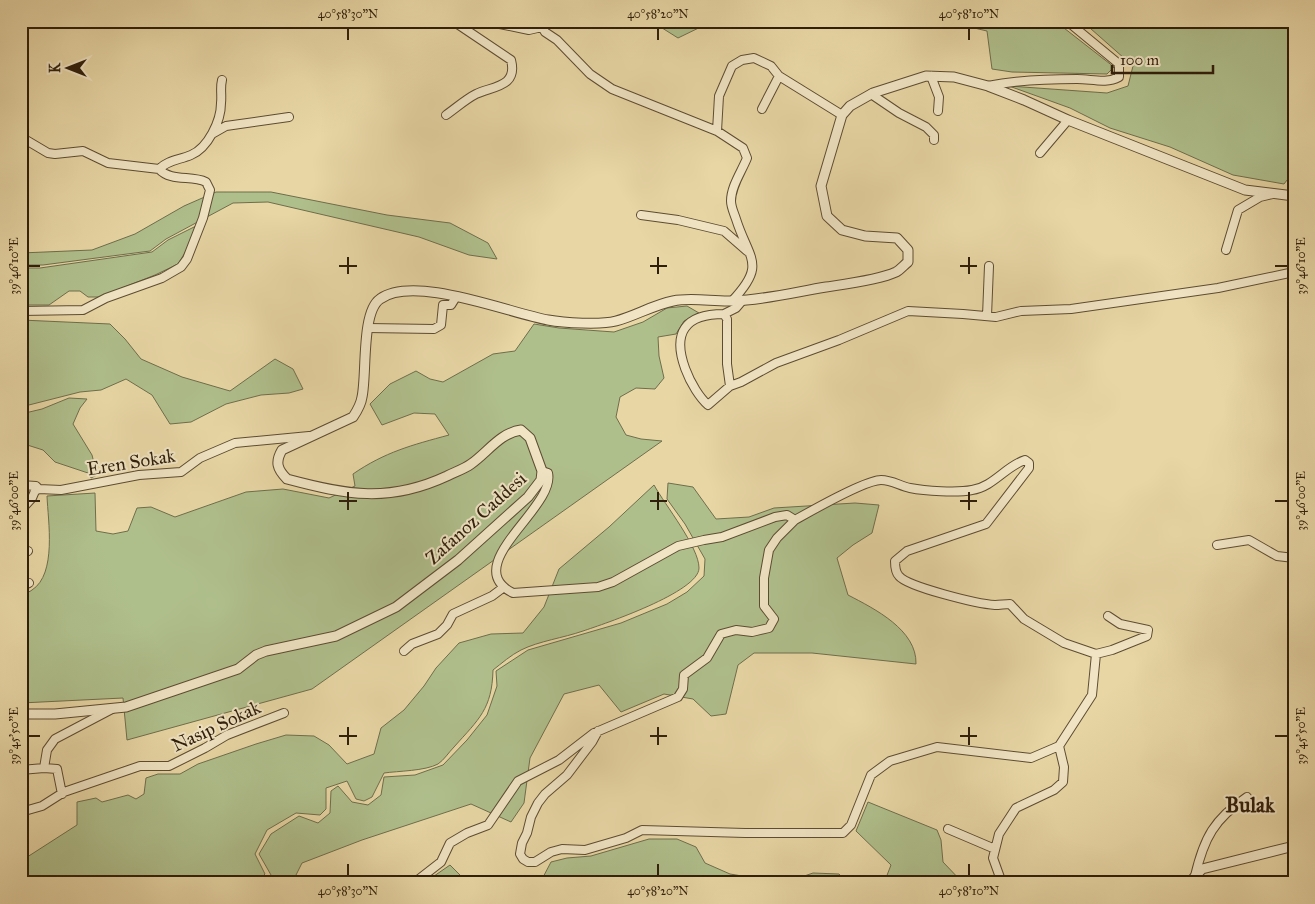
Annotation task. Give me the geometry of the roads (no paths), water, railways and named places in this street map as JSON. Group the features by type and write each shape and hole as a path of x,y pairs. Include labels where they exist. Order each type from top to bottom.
{"street":[{"path":"446,115 475,94 503,84 511,76 513,69 511,60 453,21"},
{"path":"485,21 529,30 542,24 545,32 557,40 590,74 612,88 717,131 743,148 748,158 732,192 731,203 754,264 752,274 740,293 736,308 724,314 709,314 695,320 685,328 681,341 682,357 690,381 702,400 708,405 730,386 776,363 840,340 908,311 996,317 1021,311 1071,309 1208,290 1294,272"},
{"path":"988,86 1010,81 1078,79 1111,81 1119,77 1119,64 1066,21"},
{"path":"717,131 719,96 732,66 742,60 754,58 771,66 780,76 842,115 850,106 871,94 926,76 954,77 988,86 1068,120 1245,190 1294,196"},
{"path":"762,109 780,76"},
{"path":"931,76 939,97 938,111"},
{"path":"159,169 164,164 197,152 203,147 219,118 222,104 222,80"},
{"path":"871,94 899,113 926,127 934,134 934,140"},
{"name":"Zafanoz Caddesi","path":"21,714 55,714 112,709 141,703 238,669 256,655 266,651 336,636 396,606 458,560 528,497 541,480 542,471 530,438 521,430 506,434 469,465 422,487 378,495 326,489 287,479 278,469 277,462 282,450 352,417 356,412 362,397 371,310 374,303 389,294 419,291 456,297 549,320 606,323 672,301 737,301 864,281 897,272 908,262 908,250 897,238 865,236 842,230 827,216 821,186 842,115"},
{"path":"210,135 226,126 289,117"},
{"path":"1040,153 1068,120"},
{"path":"21,138 48,153 83,151 108,163 159,169 163,174 169,176 201,180 206,182 210,190 203,218 186,259 180,267 162,278 106,298 83,310 21,311"},
{"path":"1226,250 1238,210 1260,197 1275,193"},
{"path":"641,215 678,220 724,231 749,252"},
{"path":"987,316 989,266"},
{"path":"368,328 434,329 441,325 443,305 451,305 456,297"},
{"path":"724,314 727,319 727,364 730,386"},
{"name":"Eren Sokak","path":"21,485 36,486 39,489 61,490 131,477 181,472 200,458 235,443 309,436"},
{"path":"414,883 441,862 450,843 488,824 518,781 559,760 580,742 598,731 678,697 684,689 684,675 707,658 721,634 736,630 752,632 768,628 774,619 764,606 764,578 769,550 777,538 794,520 843,494 878,480 893,481 911,488 952,491 973,490 996,480 1024,460 1029,463 1030,468 986,524 907,551 895,561 898,575 906,581 955,597 994,604 1010,604 1024,619 1064,643 1096,654 1112,650 1147,636 1148,630 1120,624 1108,616"},
{"path":"542,471 548,473 549,478 543,493 496,565 496,576 504,587 513,592 598,587 613,582 678,546 722,537 775,517 787,515 794,520"},
{"path":"21,510 36,490 39,489"},
{"path":"1217,545 1249,540 1277,556 1294,558"},
{"path":"404,651 412,644 438,634 447,625 452,614 492,596 504,587"},
{"path":"598,731 567,775 545,794 538,803 531,817 520,854 528,862 535,862 551,852 562,849 585,850 626,838 642,830 843,833 851,825 871,775 890,761 937,747 1032,758 1059,746 1092,695 1096,654"},
{"path":"44,768 47,750 55,739 112,709"},
{"name":"Nasip Sokak","path":"21,812 42,806 62,794 140,766 169,766 227,735 284,713"},
{"path":"1059,746 1064,767 1063,782 1054,790 1016,808 998,834 993,858 1001,882 1059,883"},
{"path":"21,770 57,769 62,794"},
{"path":"1192,879 1211,830 1228,810 1247,798"},
{"path":"948,829 995,849"},
{"path":"1192,879 1202,869 1294,846"}],"district":[{"name":"Bulak","path":"1250,805"}]}
